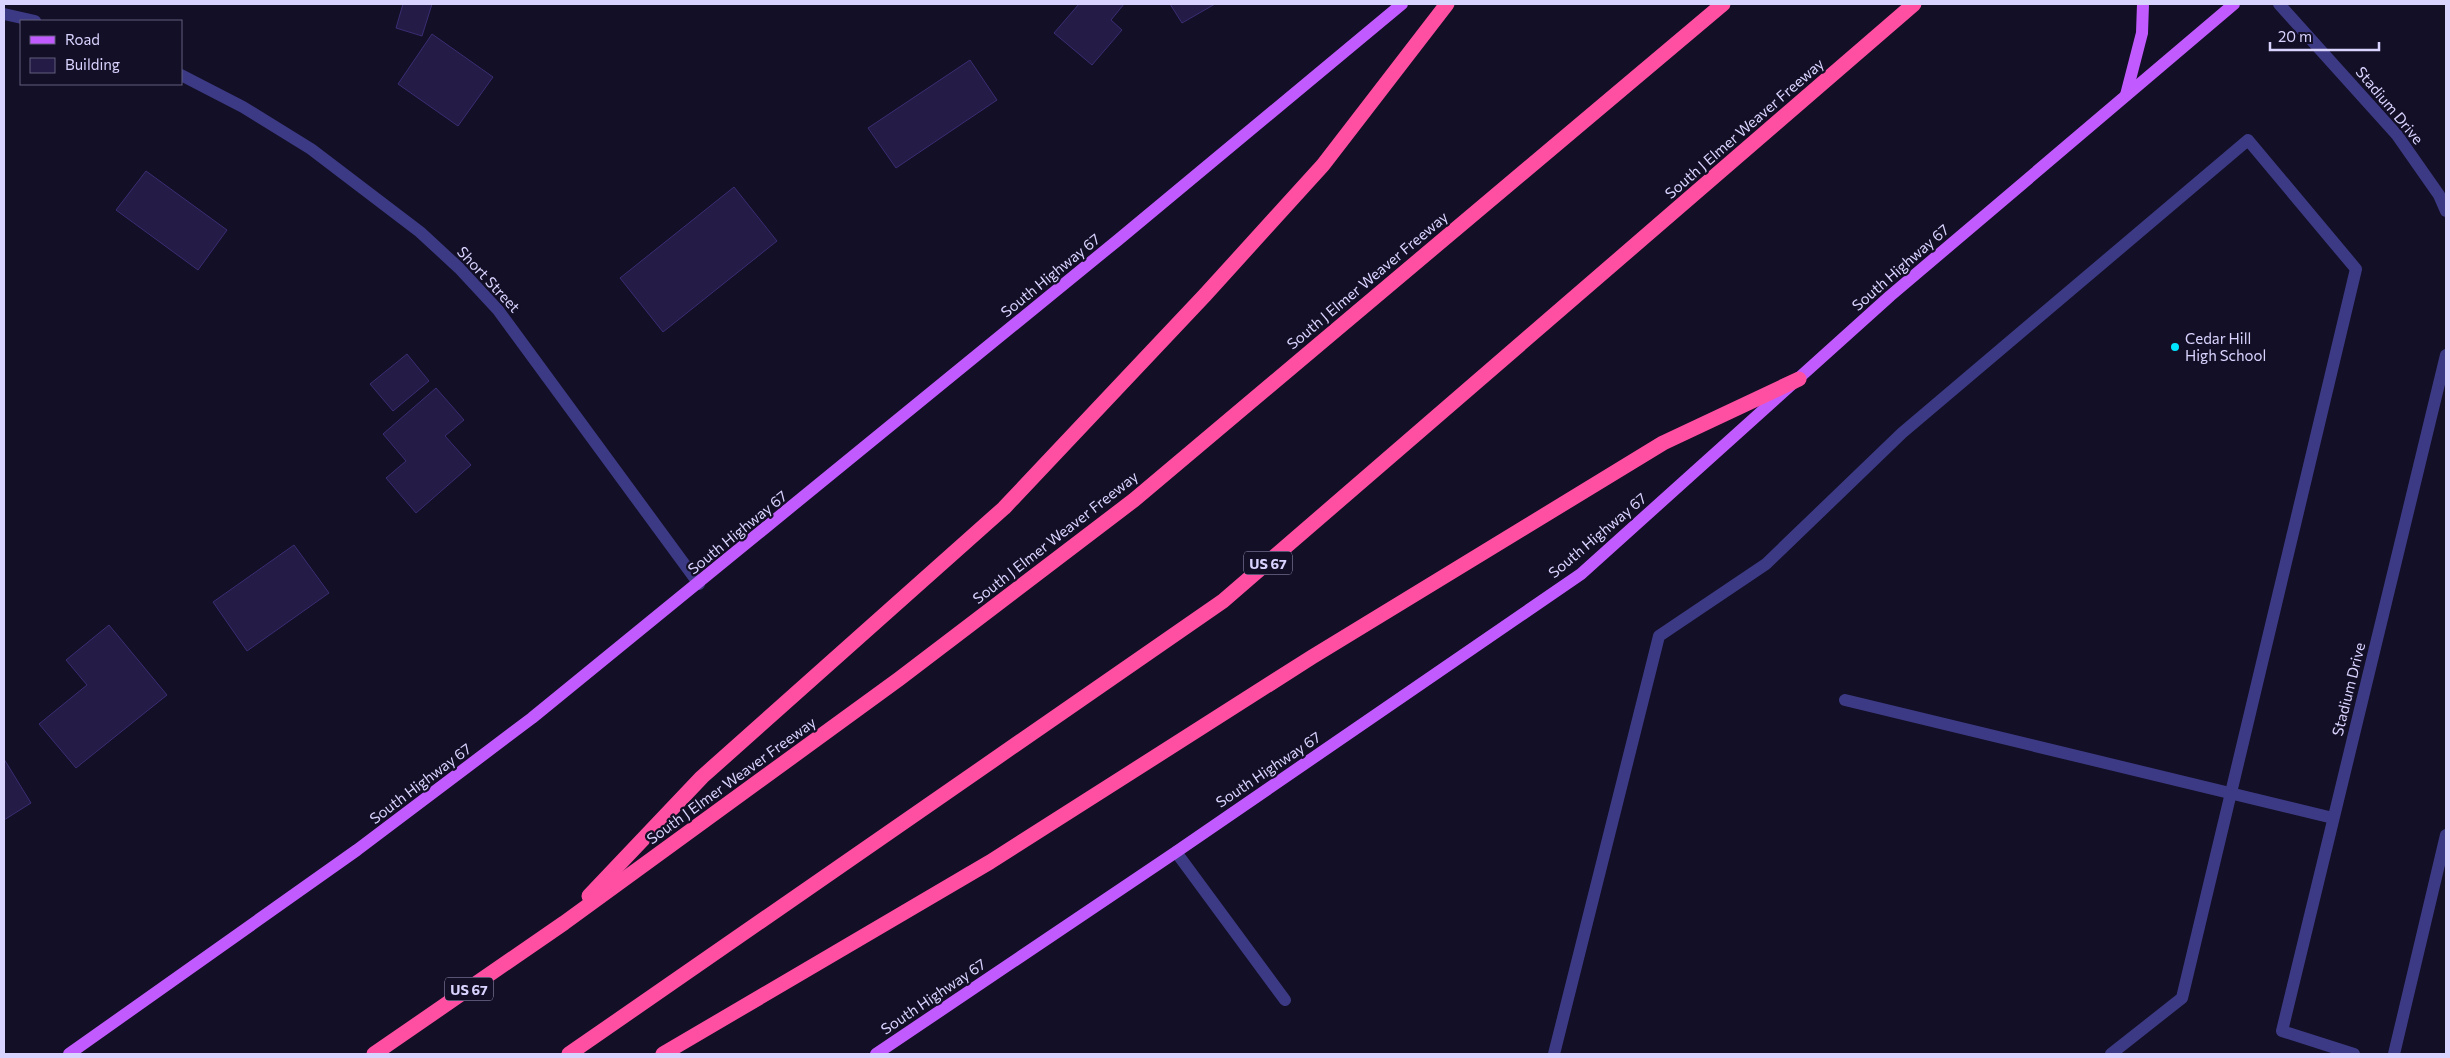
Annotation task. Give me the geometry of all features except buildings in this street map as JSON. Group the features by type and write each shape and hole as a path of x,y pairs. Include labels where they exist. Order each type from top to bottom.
{"highway":[{"path":"564,923 702,777 1004,508 1205,295 1323,165 1447,4"},
{"name":"South J Elmer Weaver Freeway","path":"374,1054 564,923 899,680 1134,500 1723,4"},
{"name":"South J Elmer Weaver Freeway","path":"570,1054 1223,601 1914,4"},
{"path":"663,1054 990,862 1312,657 1663,443 1799,379"}],"main road":[{"name":"South Highway 67","path":"69,1054 357,850 532,718 699,584 1402,4"},
{"path":"2126,94 2142,33 2143,4"},
{"name":"South Highway 67","path":"876,1054 1176,852 1581,574 1890,296 2234,4"}],"street":[{"name":"Stadium Drive","path":"2279,4 2397,135 2434,188 2446,211"},
{"path":"4,14 30,20"},
{"name":"Short Street","path":"182,76 243,107 311,149 420,232 459,268 498,310 699,584"},
{"path":"1554,1054 1659,636 1766,564 1902,433 2248,140 2356,269 2182,998 2111,1054"},
{"name":"Stadium Drive","path":"2354,1054 2282,1031 2446,355"},
{"path":"1845,700 2333,818"},
{"path":"2394,1054 2446,835"},
{"path":"1176,852 1285,1000"}],"place":[{"name":"Cedar Hill High School","path":"2175,347"}]}
